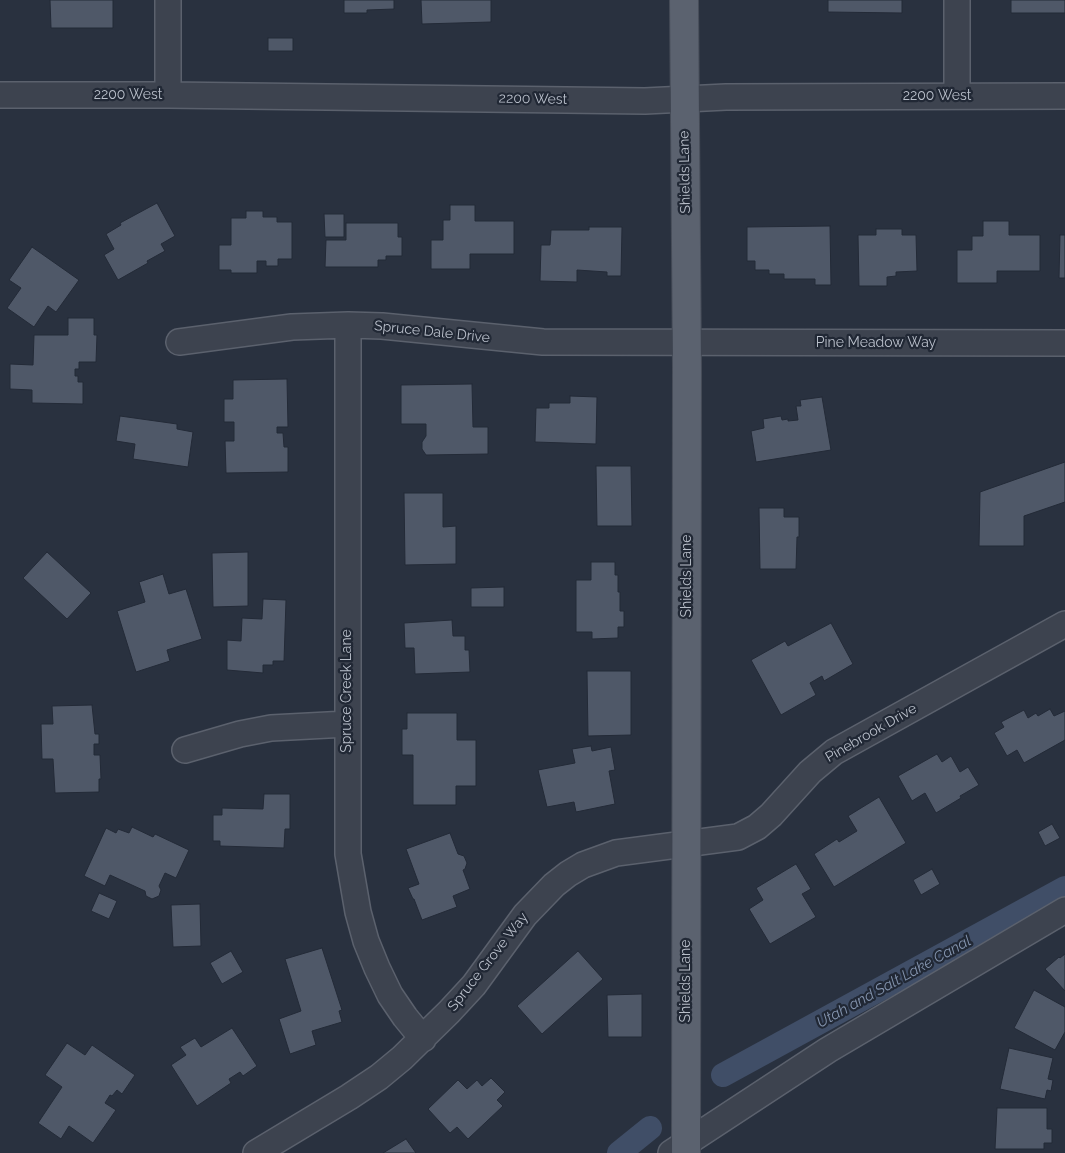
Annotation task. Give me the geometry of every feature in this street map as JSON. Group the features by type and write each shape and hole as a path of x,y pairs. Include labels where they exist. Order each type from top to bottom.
{"main road":[{"name":"Shields Lane","path":"681,1150 687,842 687,342 684,0"}],"street":[{"path":"168,0 168,94"},
{"path":"958,0 958,96"},
{"name":"2200 West","path":"0,95 168,94 645,101 735,96 1065,96"},
{"name":"Spruce Dale Drive","path":"179,342 292,327 348,324 543,342 687,342"},
{"name":"Spruce Creek Lane","path":"348,324 348,854 358,912 366,941 390,995 423,1038"},
{"name":"Pine Meadow Way","path":"687,342 1065,343"},
{"name":"Pinebrook Drive","path":"687,842 738,837 756,827 771,816 810,772 834,752 1065,624"},
{"path":"185,750 240,734 271,728 347,724"},
{"name":"Spruce Grove Way","path":"256,1153 379,1077 423,1038 474,985 525,914 568,874 583,865 616,853 687,842"},
{"path":"681,1150 828,1050 1065,910"}],"building":[{"path":"50,0 113,0 113,28 51,28"},
{"path":"344,0 394,0 394,9 367,10 367,13 344,13"},
{"path":"421,0 491,0 491,22 422,24"},
{"path":"828,0 902,0 902,13 828,12"},
{"path":"1011,0 1065,0 1065,13 1011,13"},
{"path":"268,38 293,38 293,51 268,51"},
{"path":"157,203 175,236 161,244 165,251 118,280 104,255 114,249 106,234 121,225 120,223"},
{"path":"450,205 475,205 475,221 514,221 514,254 470,254 470,269 431,269 431,240 443,240 443,220 450,220"},
{"path":"246,211 263,211 263,217 277,217 277,222 292,222 292,259 278,259 278,266 266,266 266,261 257,261 257,273 231,273 231,270 219,270 219,245 231,245 231,218 246,218"},
{"path":"324,214 344,214 344,237 325,237"},
{"path":"983,221 1009,221 1009,235 1040,235 1040,271 997,271 997,283 957,283 957,250 972,250 972,236 983,236"},
{"path":"346,223 398,223 398,237 402,237 402,256 386,256 386,260 378,260 378,267 325,267 326,240 346,240"},
{"path":"830,226 831,285 815,285 815,279 784,279 784,274 769,274 769,270 755,270 755,261 747,261 747,227"},
{"path":"589,227 622,227 621,276 607,276 607,272 577,270 577,282 540,281 541,245 550,245 551,230 589,230"},
{"path":"876,229 902,229 902,235 916,235 917,271 896,272 896,276 887,277 887,286 859,286 858,235 876,235"},
{"path":"1060,235 1065,235 1065,278 1059,278"},
{"path":"32,247 79,280 56,312 48,306 34,327 7,308 21,288 9,280"},
{"path":"68,318 94,318 94,335 97,335 96,362 79,362 79,369 75,369 75,376 78,376 78,382 83,382 83,404 32,403 32,390 10,389 10,364 33,365 34,335 68,335"},
{"path":"287,379 288,427 277,427 277,433 283,433 284,447 288,447 288,472 226,473 225,441 234,441 234,422 224,422 224,399 233,399 233,380"},
{"path":"472,384 473,427 488,427 488,454 426,455 422,449 422,442 426,436 426,424 401,424 401,385"},
{"path":"570,396 597,397 596,444 535,442 536,408 549,408 549,403 570,403"},
{"path":"822,397 831,450 756,462 751,431 764,428 763,419 781,416 782,420 798,420 796,406 801,406 800,400"},
{"path":"120,416 177,424 177,429 193,432 188,467 133,459 135,444 116,441"},
{"path":"1065,462 1065,502 1024,516 1024,546 979,546 980,492"},
{"path":"596,466 631,466 632,526 597,526"},
{"path":"404,493 443,493 443,527 456,526 456,564 405,565"},
{"path":"759,508 784,508 784,517 799,517 796,569 760,569"},
{"path":"47,552 91,593 67,619 23,578"},
{"path":"248,552 248,606 213,607 212,553"},
{"path":"591,562 615,562 615,575 618,575 618,592 620,592 620,611 624,611 624,627 618,627 618,638 592,639 592,632 576,632 576,580 591,580"},
{"path":"163,574 169,594 186,589 202,639 167,650 170,661 136,672 117,611 145,602 139,582"},
{"path":"504,587 504,607 471,607 471,588"},
{"path":"263,599 286,600 284,661 273,661 273,665 263,665 263,673 227,670 227,640 241,641 242,618 262,619"},
{"path":"452,620 453,636 465,636 465,650 469,650 470,672 415,674 414,648 405,648 404,623"},
{"path":"831,623 853,664 824,681 822,676 810,683 816,695 781,715 751,660 785,641 788,646"},
{"path":"587,671 631,671 631,735 588,736"},
{"path":"92,705 95,734 99,734 99,744 94,744 94,755 100,755 101,779 99,779 99,792 55,793 53,759 42,759 41,724 53,724 52,706"},
{"path":"1050,709 1054,716 1065,711 1065,740 1024,763 1017,750 1007,756 994,733 1004,727 1001,722 1024,710 1028,718 1036,713 1038,716"},
{"path":"407,713 457,713 457,740 476,740 476,786 456,786 456,805 413,805 413,755 402,755 402,729 407,729"},
{"path":"591,746 592,751 611,747 615,770 609,771 615,804 576,812 574,802 547,807 538,770 575,763 572,749"},
{"path":"937,754 942,762 951,756 960,772 968,767 979,785 936,813 925,793 912,801 898,776"},
{"path":"264,794 290,794 290,829 285,829 284,848 220,846 220,841 213,841 213,815 222,815 222,808 263,809"},
{"path":"879,797 906,843 834,887 814,854 837,839 839,842 857,831 848,816"},
{"path":"1052,824 1060,838 1045,846 1038,832"},
{"path":"132,827 153,837 155,834 189,850 176,878 165,873 159,886 161,890 159,896 152,899 146,896 145,891 110,875 105,886 84,876 106,828 116,833 118,829 129,833"},
{"path":"450,833 458,854 464,856 467,863 463,870 470,889 453,896 457,907 422,920 408,888 419,884 406,849"},
{"path":"796,864 811,889 802,894 816,917 770,944 749,909 763,900 756,888"},
{"path":"932,869 940,884 921,895 913,880"},
{"path":"99,893 117,901 109,919 91,911"},
{"path":"200,904 201,946 173,947 171,905"},
{"path":"322,948 342,1010 339,1011 342,1022 312,1031 316,1045 290,1054 279,1019 301,1011 285,959"},
{"path":"231,951 243,972 222,984 210,963"},
{"path":"578,951 603,979 542,1034 517,1006"},
{"path":"1065,954 1065,991 1045,969"},
{"path":"1034,990 1065,1007 1065,1032 1055,1050 1014,1028"},
{"path":"642,994 642,1037 608,1037 607,995"},
{"path":"232,1028 257,1066 243,1076 240,1072 229,1079 231,1083 197,1106 171,1065 186,1055 180,1047 195,1038 201,1047"},
{"path":"67,1043 85,1055 92,1045 135,1075 122,1094 117,1090 112,1096 110,1095 105,1103 116,1110 93,1143 69,1126 61,1139 38,1123 62,1087 45,1075"},
{"path":"1009,1048 1053,1058 1048,1079 1053,1080 1051,1091 1047,1090 1045,1099 1000,1089"},
{"path":"491,1078 505,1092 497,1100 503,1106 468,1139 457,1127 450,1133 428,1109 458,1080 467,1089 477,1080 482,1086"},
{"path":"997,1108 1047,1108 1047,1129 1052,1129 1052,1143 1044,1143 1044,1149 995,1149"},
{"path":"406,1139 416,1153 383,1153"}],"waterway":[{"name":"Utah and Salt Lake Canal","path":"723,1075 1065,888"},
{"name":"Utah and Salt Lake Canal","path":"619,1153 650,1128"}]}
